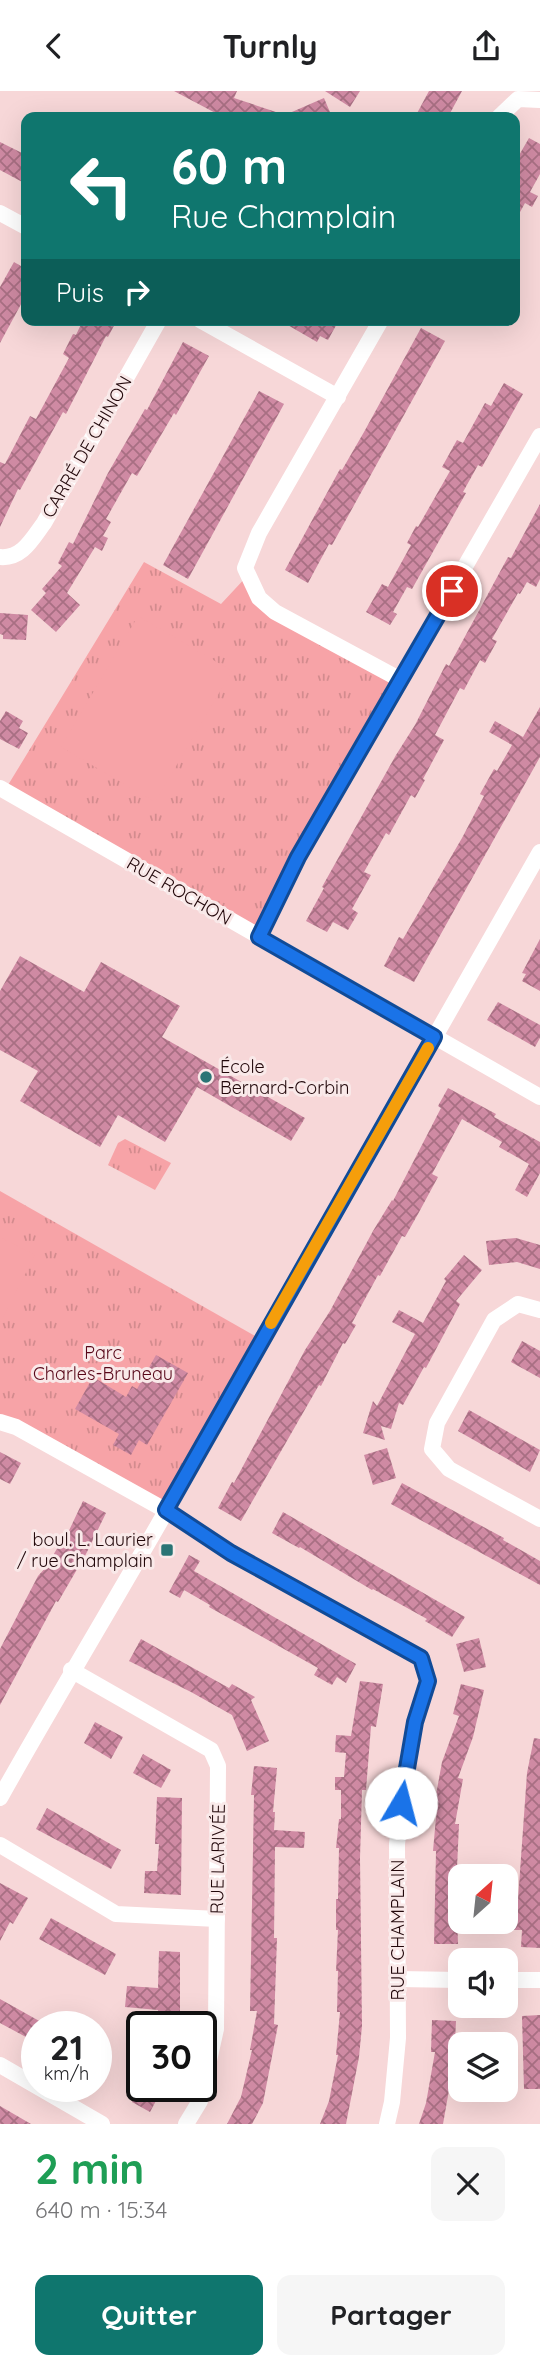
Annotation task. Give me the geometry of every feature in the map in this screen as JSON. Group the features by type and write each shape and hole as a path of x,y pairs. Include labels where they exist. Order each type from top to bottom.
{"street":[{"path":"504,112 518,99 540,100"},
{"path":"0,214 21,224"},
{"name":"CARRÉ DE CHINON","path":"0,557 23,552 44,523 156,326"},
{"path":"211,326 338,397"},
{"path":"378,326 259,533 244,568 259,599 275,612 401,680"},
{"path":"259,937 298,857 540,436"},
{"name":"RUE ROCHON","path":"0,788 540,1097"},
{"path":"0,1798 540,852"},
{"path":"540,1310 517,1304 494,1320 437,1423 432,1449 449,1469 540,1519"},
{"name":"RUE CHAMPLAIN","path":"0,1422 16,1427 166,1510 231,1553 421,1658 428,1681 415,1722 407,1763 397,1844 398,2038 392,2102 387,2124"},
{"name":"RUE LARIVÉE","path":"71,1670 211,1750 218,1766 216,2029 200,2101 186,2124"},
{"path":"0,1845 116,1914 217,1919"},
{"path":"398,1979 448,1980"},
{"path":"518,1980 540,1980"},
{"path":"0,2065 102,2124"}],"green space":[{"path":"144,562 221,604 248,575 259,597 397,678 256,936 5,790"},
{"path":"138,616 232,671 155,802 61,747"},
{"path":"125,1139 171,1163 155,1190 108,1165 118,1143"},
{"name":"Parc Charles-Bruneau","path":"0,1191 262,1340 165,1510 0,1422"},
{"path":"0,1237 35,1255 0,1323"}],"building":[{"path":"174,91 237,91 234,98 276,112 214,112"},
{"path":"325,91 360,91 350,107"},
{"path":"429,91 462,91 451,112 418,112"},
{"path":"324,98 330,112 292,112"},
{"path":"529,138 540,144 540,174 530,192 538,196 532,207 525,203 520,212 520,154"},
{"path":"0,142 21,152 21,181 0,170"},
{"path":"14,262 21,266 21,304 0,343 0,287"},
{"path":"80,326 114,326 66,414 63,412 20,490 18,489 0,527 0,462 5,464 30,416 36,419 69,358 63,354 73,334 76,335"},
{"path":"289,326 336,326 328,340 320,336 317,342"},
{"path":"421,328 445,341 332,545 329,544 308,583 285,570"},
{"path":"183,342 209,356 176,415 174,413 137,476 132,473 106,519 111,522 103,536 108,538 102,551 95,547 67,593 80,605 56,632 31,610 46,593 42,589 62,566 58,563 69,542 73,544 108,473 145,409 147,410"},
{"path":"504,383 523,394 482,467 478,465 463,492 466,493 412,589 407,587 393,612 397,614 390,625 366,612 382,584 388,587 411,545 407,543 450,471 442,467 457,440 463,443 485,403 491,406"},
{"path":"259,391 284,404 188,579 163,565"},
{"path":"540,504 540,579 536,587 527,582 520,594 518,593 492,639 497,641 485,663 480,660 464,690 460,688 435,735 444,740 423,779 425,780 415,798 411,795 364,872 371,875 352,909 358,913 348,930 333,922 327,932 306,921 324,888 322,887 415,725 446,664 449,666"},
{"path":"0,613 28,615 26,640 3,639 0,634"},
{"path":"540,707 540,757 414,982 384,966 399,937 403,939 462,838 484,796 480,794 494,769 497,771 512,745 489,732 495,721 523,737"},
{"path":"6,711 23,721 19,728 28,733 19,749 0,739 0,721"},
{"path":"540,939 540,991 522,981 526,974 522,973"},
{"path":"20,956 84,992 101,962 180,1006 162,1037 305,1118 291,1141 197,1087 165,1142 118,1115 100,1147 20,1101 38,1071 0,1050 0,991"},
{"path":"498,1002 540,1025 540,1038 535,1047 487,1020"},
{"path":"448,1088 540,1142 540,1173 527,1197 515,1190 529,1164 499,1147 502,1142 462,1119 432,1174 438,1177 418,1214 405,1237 402,1236 380,1276 378,1275 352,1323 356,1325 345,1344 343,1343 321,1386 319,1385 241,1521 218,1508 305,1350 393,1201 441,1108 438,1106"},
{"path":"516,1238 540,1245 540,1269 517,1262 489,1265 486,1241"},
{"path":"464,1255 482,1270 456,1301 460,1304 426,1368 424,1367 403,1405 399,1403 391,1429 381,1426 385,1440 363,1433 373,1401 377,1406 415,1334 392,1322 399,1310 423,1323 446,1281 444,1279"},
{"path":"522,1341 540,1351 540,1378 511,1362"},
{"path":"156,1355 188,1373 147,1445 139,1440 131,1455 113,1445 119,1434 75,1409 93,1377 126,1397 132,1386 137,1389"},
{"path":"469,1410 540,1450 530,1472 458,1431"},
{"path":"387,1448 396,1478 373,1485 364,1455"},
{"path":"0,1452 21,1463 10,1484 0,1479"},
{"path":"402,1483 504,1538 503,1540 540,1561 540,1585 391,1504"},
{"path":"83,1501 106,1513 86,1554 58,1602 56,1601 0,1705 0,1649 38,1576 63,1538 65,1539"},
{"path":"283,1512 465,1617 452,1637 425,1621 427,1619 272,1533"},
{"path":"189,1555 200,1561 194,1571 356,1664 346,1683 337,1677 332,1685 314,1675 318,1668 209,1607 210,1605 184,1590 180,1598 169,1592"},
{"path":"479,1638 486,1667 464,1672 456,1644"},
{"path":"141,1639 229,1688 232,1684 255,1697 251,1700 269,1741 247,1751 232,1715 129,1661"},
{"path":"360,1681 383,1684 376,1727 371,1726 366,1790 362,1790 362,2026 346,2124 320,2124 329,2101 338,2055 340,2012 337,2012 336,1971 339,1848 336,1848 341,1819 341,1790 335,1790 335,1777 344,1777 346,1753 335,1752 336,1735 351,1736"},
{"path":"461,1684 484,1690 473,1737 458,1778 463,1779 455,1824 459,1824 457,1864 448,1864 448,1934 458,1934 458,1944 434,1944 436,1851 433,1851 437,1806 434,1806 442,1762 459,1716 453,1714"},
{"path":"95,1722 123,1737 111,1759 84,1743"},
{"path":"534,1738 540,1739 540,1948 521,1947 522,1930 518,1930 527,1773"},
{"path":"143,1754 171,1770 161,1788 133,1773"},
{"path":"254,1766 277,1768 274,1830 305,1832 304,1848 275,1847 274,1938 277,1938 274,2024 278,2025 263,2103 252,2124 227,2124 241,2097 252,2050 257,2011 250,2011 254,1795 251,1795"},
{"path":"157,1797 182,1798 181,1895 144,1893 145,1871 157,1871"},
{"path":"47,1808 121,1850 111,1869 36,1829"},
{"path":"0,1883 28,1898 0,1941"},
{"path":"51,1918 116,1954 105,1975 39,1939"},
{"path":"159,1951 180,1952 180,2011 125,2007 127,1986 158,1988"},
{"path":"0,1999 21,2011 21,2034 0,2023"},
{"path":"540,2015 540,2089 524,2089 522,2016"},
{"path":"432,2020 456,2021 455,2032 448,2032 448,2096 443,2124 419,2124 426,2103 435,2052 431,2052"},
{"path":"132,2102 155,2102 150,2112"},
{"path":"0,2106 31,2124 0,2124"}],"slow traffic":[{"path":"271,1323 428,1048"}],"place":[{"name":"École Bernard-Corbin","path":"206,1077"},
{"name":"boul. L. Laurier / rue Champlain","path":"167,1550"}],"route":[{"path":"401,1803 415,1722 428,1681 421,1658 231,1553 166,1510 434,1037 259,937 298,857 452,591"}]}
